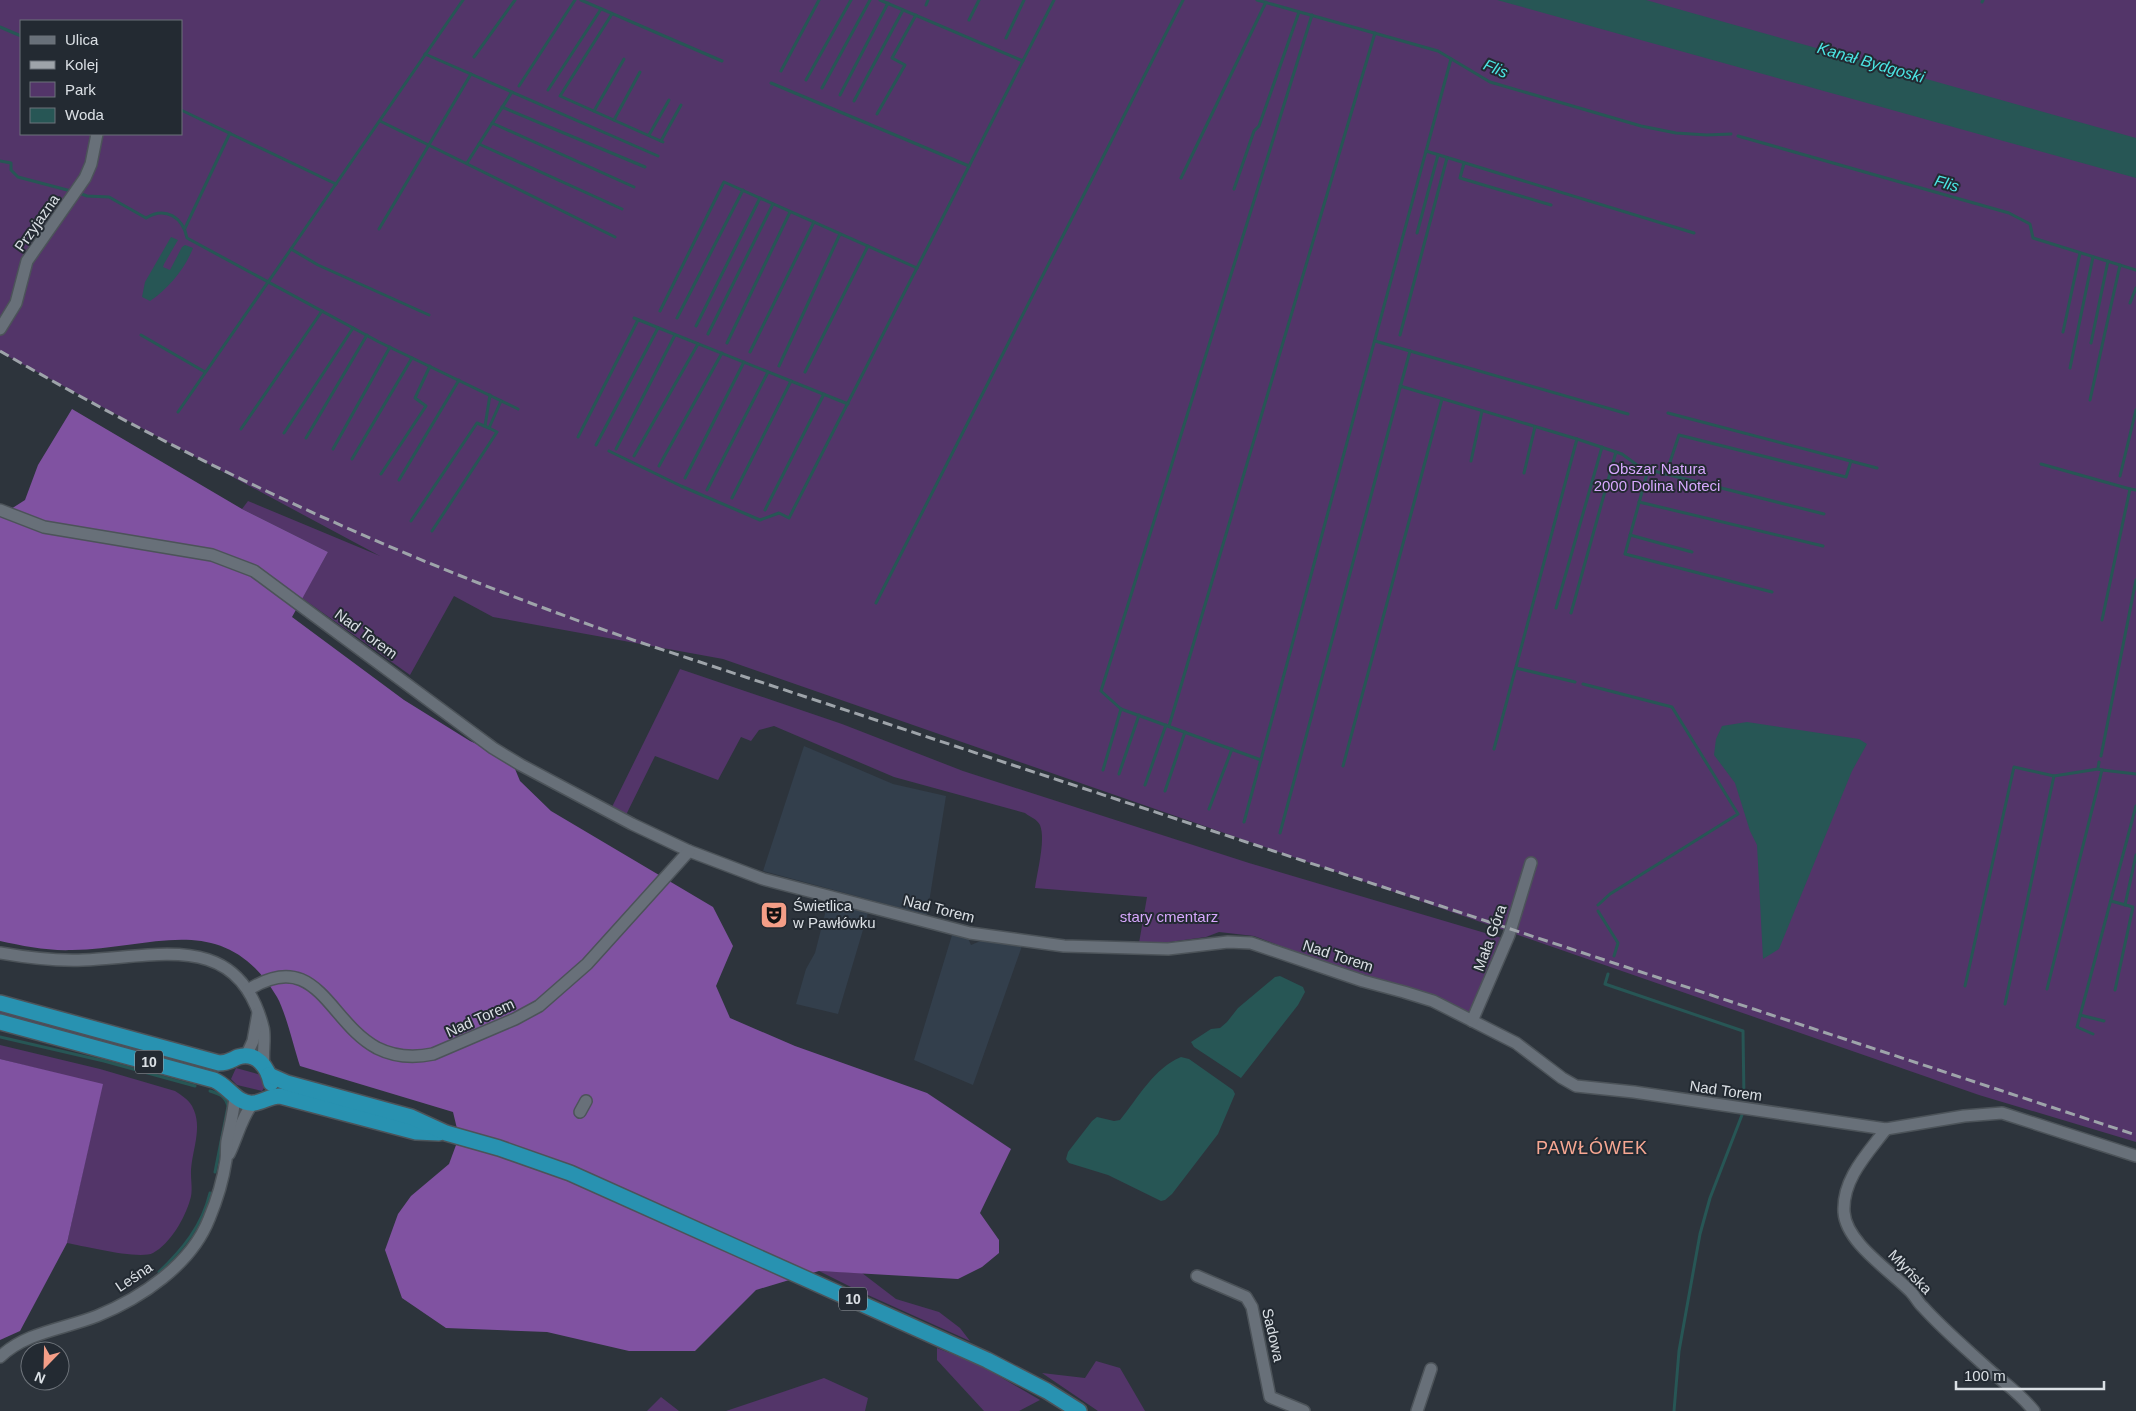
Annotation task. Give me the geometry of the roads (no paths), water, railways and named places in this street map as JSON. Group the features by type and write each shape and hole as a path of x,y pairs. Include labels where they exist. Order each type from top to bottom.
{"highway":[{"name":"10","path":"0,1003 219,1063 230,1062 246,1056 255,1058 277,1080 411,1117 446,1133 499,1148 543,1164 623,1196 987,1360 1047,1390 1079,1411"},
{"name":"10","path":"0,1022 214,1080 244,1102 253,1104 269,1097 280,1096 416,1132 446,1133"},
{"path":"230,1062 226,1076 231,1092"},
{"path":"266,1070 271,1083 269,1097"}],"street":[{"name":"Przyjazna","path":"0,329 16,303 27,261 85,178 91,164 97,135"},
{"name":"Nad Torem","path":"0,510 44,526 212,556 254,571 493,748 521,765 611,813 689,851 763,879 970,933 1064,946 1168,949 1228,942 1251,943 1363,982 1404,992 1433,1002 1516,1043 1562,1078 1576,1086 1634,1092 1886,1129 1964,1116 2002,1113 2136,1156"},
{"name":"Nad Torem","path":"248,990 276,976 288,976 300,980 323,996 354,1030 376,1047 390,1054 404,1056 419,1057 433,1054 515,1019 539,1006 587,964 689,851"},
{"name":"Mała Góra","path":"1472,1021 1509,935 1532,863"},
{"path":"0,953 56,960 160,955 193,956 209,959 226,967 248,990 264,1031 262,1046 266,1070"},
{"path":"246,1056 253,1041 258,1013"},
{"name":"Leśna","path":"226,1160 227,1141 235,1111 231,1092"},
{"path":"580,1112 586,1100"},
{"name":"Leśna","path":"0,1358 18,1343 96,1316 133,1299 164,1275 189,1251 199,1239 209,1220 226,1160 237,1139 244,1115 253,1104"},
{"name":"Młyńska","path":"1886,1129 1856,1168 1849,1183 1844,1212 1848,1227 1857,1240 1913,1293 1921,1306 1945,1330 1997,1378 2020,1394 2034,1411"},
{"name":"Sadowa","path":"1197,1276 1246,1297 1252,1307 1270,1396 1304,1411"},
{"path":"1417,1411 1431,1368"}],"water":[{"path":"1497,0 1646,0 2136,138 2136,178"},
{"path":"171,237 178,240 163,267 170,270 182,247 185,245 193,248 190,256 175,278 150,301 142,297 145,282"},
{"path":"1747,722 1859,739 1867,744 1852,771 1779,949 1763,959 1757,845 1750,831 1735,783 1714,755 1716,739 1722,726"},
{"path":"1280,976 1303,987 1305,992 1298,1005 1241,1078 1194,1047 1191,1042 1211,1029 1220,1028 1238,1008 1275,977"},
{"path":"1181,1057 1189,1059 1233,1090 1235,1094 1218,1134 1172,1194 1161,1201 1108,1175 1069,1163 1066,1159 1068,1152 1092,1121 1097,1117 1114,1121 1120,1120 1155,1076 1171,1062"}],"waterway":[{"path":"291,249 463,0"},
{"path":"474,57 515,0"},
{"path":"519,86 575,0"},
{"path":"581,0 722,61"},
{"path":"781,71 819,0"},
{"path":"806,80 851,0"},
{"path":"822,88 870,0"},
{"path":"880,0 1023,61"},
{"path":"926,5 928,0"},
{"path":"969,20 979,0"},
{"path":"1006,38 1024,0"},
{"path":"609,451 681,486 760,520 779,513 789,518 1054,0"},
{"path":"876,603 1183,0"},
{"name":"Flis","path":"1257,0 1438,51 1490,82 1641,126 1676,133 1731,134"},
{"path":"1181,178 1266,2"},
{"path":"840,95 888,3"},
{"path":"548,90 601,9"},
{"path":"854,101 903,10"},
{"path":"1234,189 1254,131 1259,126 1299,12"},
{"path":"612,14 560,96 663,142"},
{"path":"877,114 905,65 892,58 916,15"},
{"path":"1261,760 1121,709 1101,691 1312,15"},
{"path":"0,27 20,36"},
{"path":"1169,726 1375,33"},
{"path":"425,54 658,156"},
{"path":"594,111 624,59"},
{"path":"1244,822 1451,59"},
{"path":"614,120 640,72"},
{"path":"379,229 471,74"},
{"path":"771,83 969,166"},
{"path":"467,163 512,92"},
{"path":"649,135 669,100"},
{"path":"661,141 681,105"},
{"path":"502,107 645,167"},
{"path":"182,110 336,184"},
{"path":"380,121 615,237"},
{"path":"492,123 634,187"},
{"path":"185,228 230,133"},
{"name":"Flis","path":"1738,136 2009,213 2030,224 2033,238 2136,270"},
{"path":"479,144 622,209"},
{"path":"1426,151 1694,233"},
{"path":"1417,233 1438,155"},
{"path":"1400,335 1447,158"},
{"path":"0,161 11,163 11,170 18,177 71,191"},
{"path":"1464,163 1460,178 1551,205"},
{"path":"660,311 724,182 917,268"},
{"path":"677,318 743,190"},
{"path":"79,193 87,196 109,197 146,218 160,213 172,216 182,224 187,238 379,342 518,409"},
{"path":"696,326 760,198"},
{"path":"708,334 773,204"},
{"path":"727,343 790,212"},
{"path":"750,352 814,222"},
{"path":"779,366 840,234"},
{"path":"805,372 868,246"},
{"path":"178,412 291,249 318,265 429,315"},
{"path":"2063,332 2080,253"},
{"path":"2070,368 2093,257"},
{"path":"2091,343 2108,261"},
{"path":"2090,400 2120,265"},
{"path":"2130,303 2136,288"},
{"path":"241,429 322,311"},
{"path":"634,318 848,404"},
{"path":"578,437 638,320"},
{"path":"284,433 353,328"},
{"path":"596,445 658,328"},
{"path":"141,335 205,372"},
{"path":"306,438 367,335"},
{"path":"616,449 675,335"},
{"path":"1280,833 1410,351 1375,341"},
{"path":"634,456 698,344"},
{"path":"333,449 390,347"},
{"path":"1410,351 1628,414"},
{"path":"659,466 722,353"},
{"path":"352,459 412,358"},
{"path":"685,478 744,362"},
{"path":"381,474 426,406 415,398 430,366"},
{"path":"707,490 768,372"},
{"path":"399,480 459,380"},
{"path":"732,498 791,381"},
{"path":"1400,386 1577,439 1494,749"},
{"path":"765,510 824,394"},
{"path":"485,426 490,395"},
{"path":"1343,766 1442,399"},
{"path":"432,531 497,432 489,428 501,401"},
{"path":"2120,476 2136,410"},
{"path":"1471,461 1482,411"},
{"path":"1668,413 1877,468"},
{"path":"411,521 477,423 489,428"},
{"path":"1524,473 1535,427"},
{"path":"1645,469 1666,474 1679,435 1846,477 1851,461"},
{"path":"1577,439 1622,454 1637,465"},
{"path":"1556,608 1602,447"},
{"path":"1571,613 1616,452"},
{"path":"2041,464 2130,489"},
{"path":"1648,470 1625,554 1772,592"},
{"path":"1666,474 1824,514"},
{"path":"2102,620 2130,489 2136,490"},
{"path":"1639,502 1823,546"},
{"path":"1630,535 1692,552"},
{"path":"2101,756 2136,580"},
{"path":"1516,668 1575,682"},
{"path":"1583,684 1672,707 1738,814 1610,894 1598,905"},
{"path":"1103,770 1121,709"},
{"path":"1119,774 1139,715"},
{"path":"1145,785 1166,725"},
{"path":"1165,791 1185,732"},
{"path":"1209,809 1232,749"},
{"path":"2047,989 2102,770 2098,769 2099,762"},
{"path":"1965,986 2014,767 2054,776"},
{"path":"2005,1004 2054,776 2098,769"},
{"path":"2102,770 2136,774"},
{"path":"2093,1034 2077,1027 2136,806"},
{"path":"2125,905 2136,855"},
{"path":"2111,901 2133,907 2115,990"},
{"path":"1598,911 1618,943 1614,956"},
{"path":"1608,974 1605,984 1743,1031 1744,1099"},
{"path":"2080,1015 2104,1021"},
{"path":"0,1037 104,1061 195,1086"},
{"path":"210,1091 222,1096 228,1106 215,1172"},
{"path":"1674,1411 1679,1351 1700,1234 1710,1198 1742,1115"},
{"path":"159,1272 184,1246 197,1226 210,1193"}],"railway":[{"path":"0,351 77,394 232,475 391,547 553,612 2136,1135"}],"place":[{"name":"Świetlica w Pawłówku","path":"774,915"}],"district":[{"name":"PAWŁÓWEK","path":"1592,1148"}],"water label":[{"name":"Kanał Bydgoski","path":"1871,62"}],"park label":[{"name":"Obszar Natura 2000 Dolina Noteci","path":"1657,478"},
{"name":"stary cmentarz","path":"1169,917"}]}
